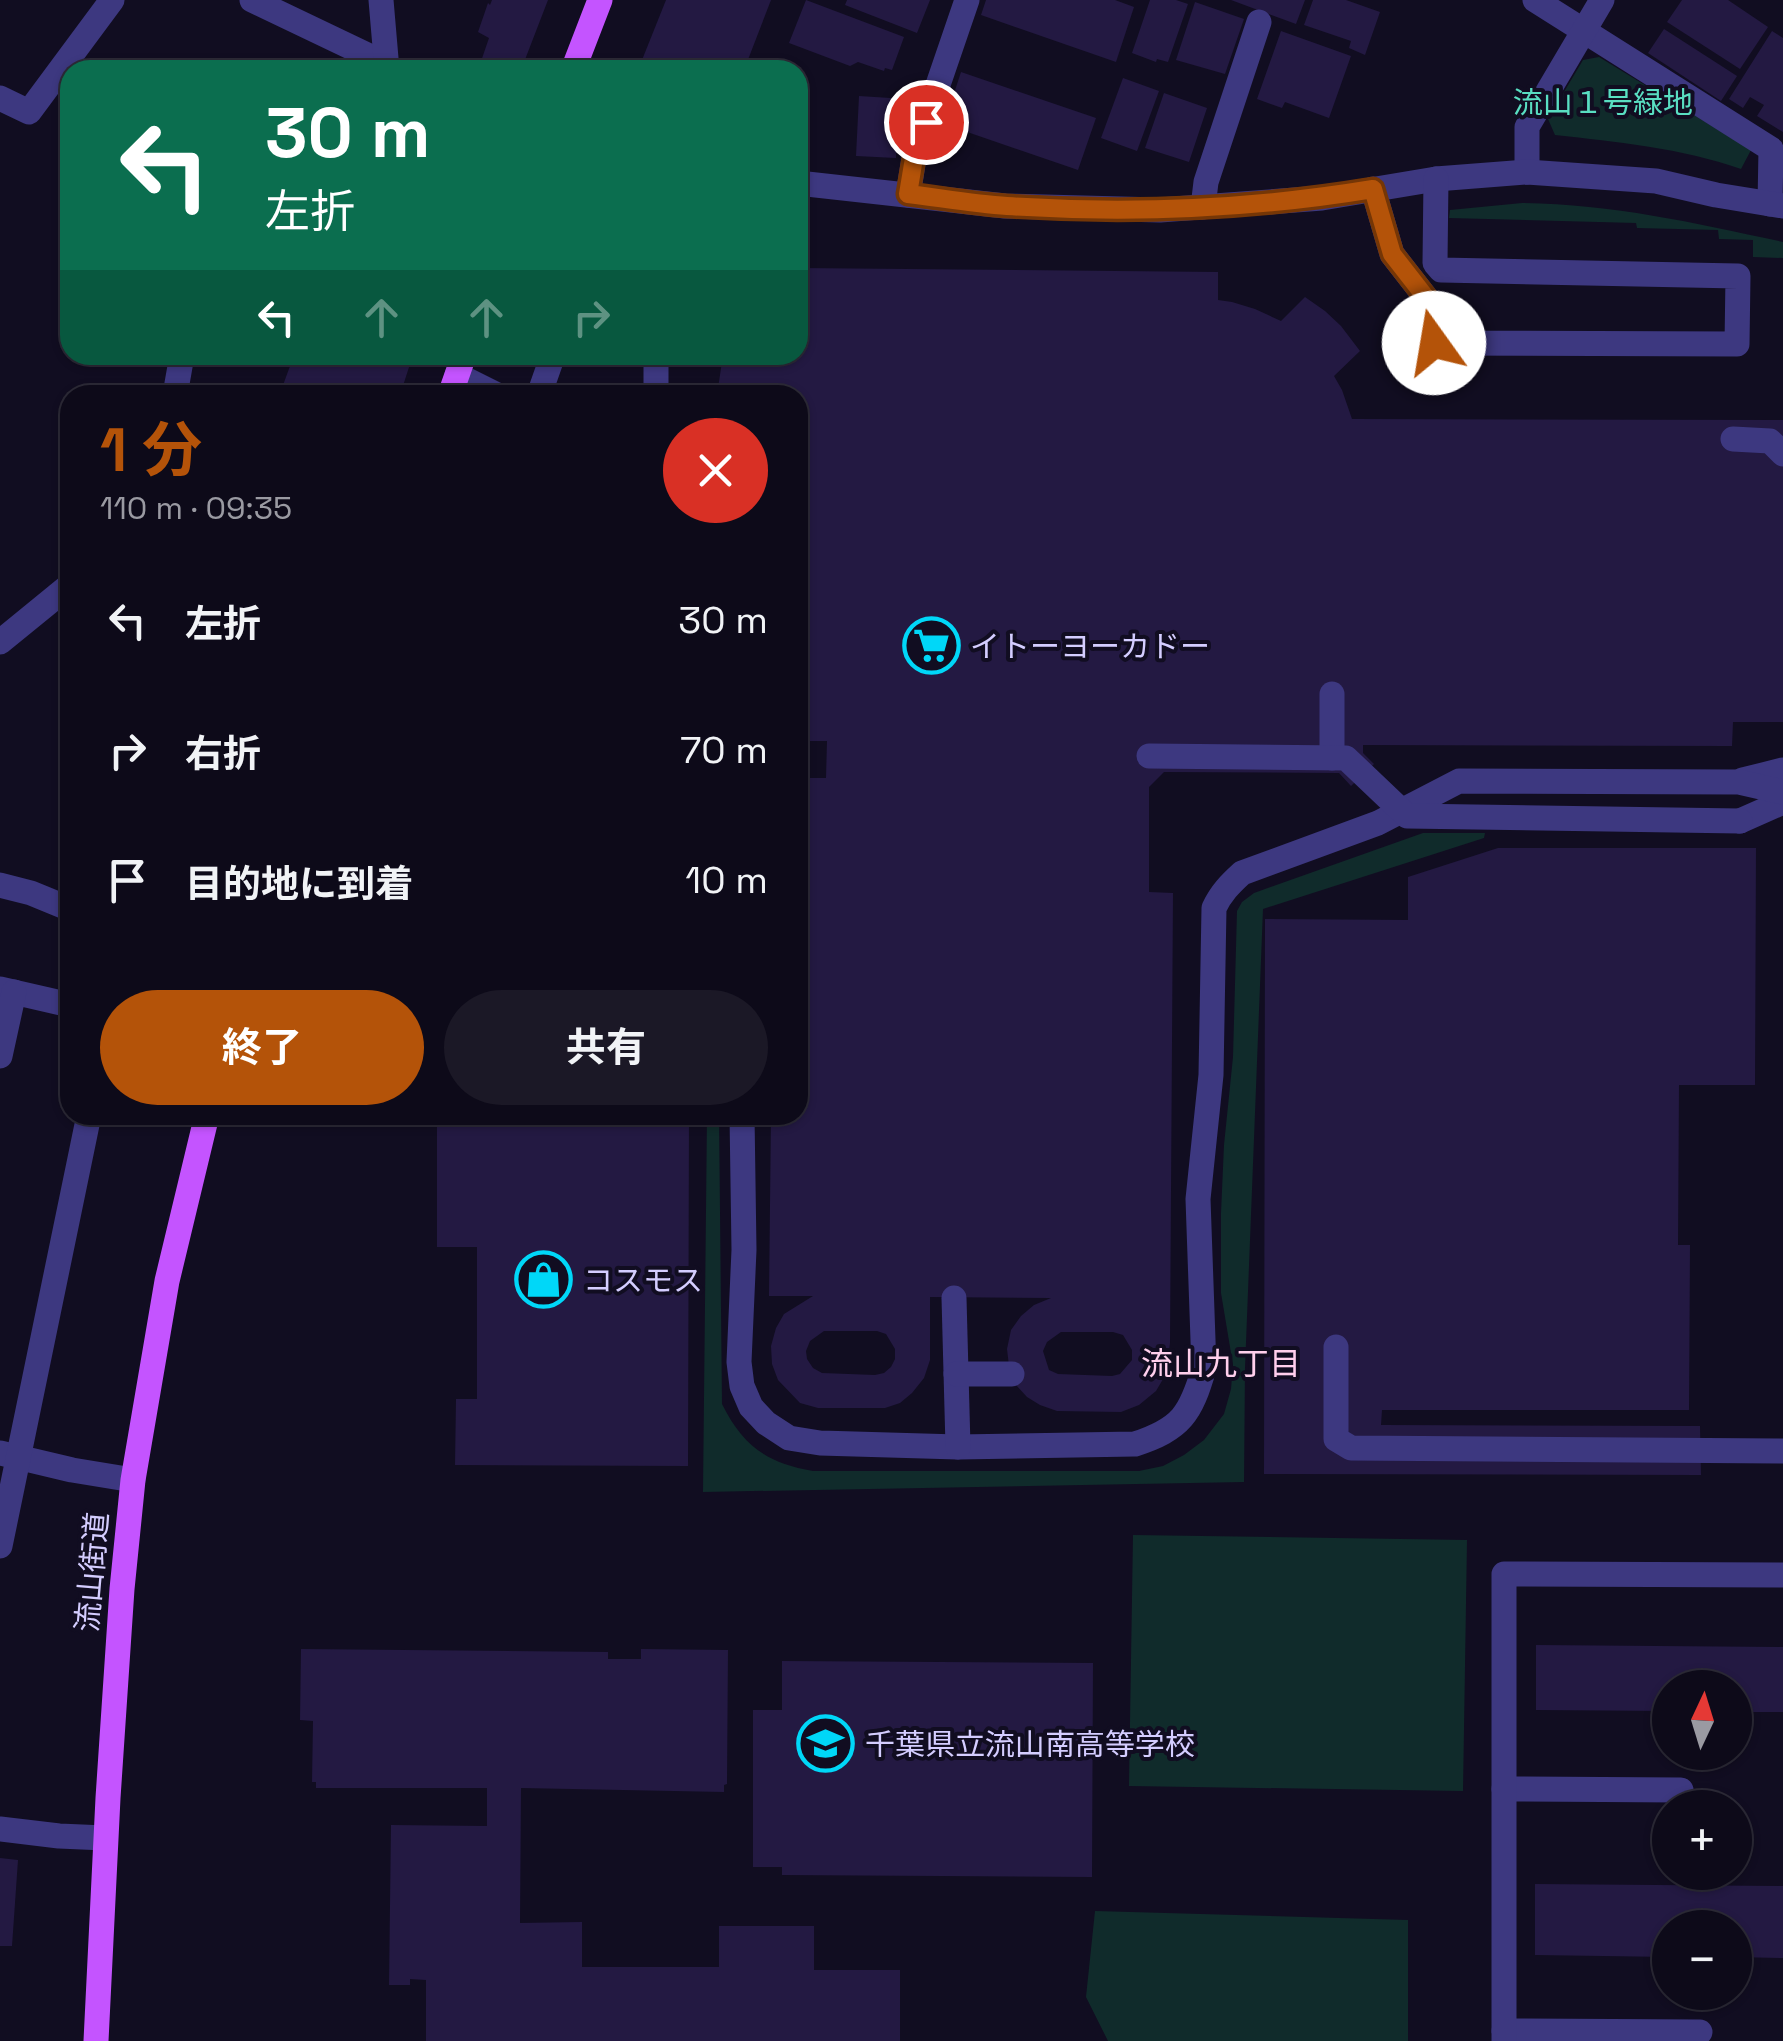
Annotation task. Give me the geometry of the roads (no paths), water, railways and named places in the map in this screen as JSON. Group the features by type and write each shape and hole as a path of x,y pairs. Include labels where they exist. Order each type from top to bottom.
{"main road":[{"path":"577,60 600,0"},
{"name":"流山街道","path":"96,2041 105,1838 133,1480 166,1281 205,1125"}],"street":[{"path":"68,60 112,0"},
{"path":"252,0 372,60"},
{"path":"381,0 385,60"},
{"path":"908,194 915,152 967,0"},
{"path":"808,184 1005,206 1104,210 1322,198 1436,179 1528,172 1656,182 1776,205 1771,149 1535,0"},
{"path":"1528,172 1527,127 1602,0"},
{"path":"1203,207 1206,182 1259,22"},
{"path":"0,98 29,112 60,70"},
{"path":"1373,189 1392,254 1434,308 1434,343 1737,344 1738,276 1442,270 1436,263 1436,179"},
{"path":"1733,439 1770,440 1783,454"},
{"path":"0,642 60,592"},
{"path":"1332,694 1332,758"},
{"path":"1149,756 1346,758 1407,816 1740,821 1783,802"},
{"path":"1738,782 1783,770"},
{"path":"742,1125 744,1250 739,1362 742,1386 766,1423 789,1438 820,1443 958,1447 1135,1444 1161,1436 1182,1420 1196,1395 1204,1368 1198,1199 1211,1075 1214,908 1230,884 1242,873 1378,824 1459,781 1738,782 1783,792"},
{"path":"0,885 31,892 60,905"},
{"path":"0,1056 7,991 60,1002"},
{"path":"0,1546 9,1456 87,1125"},
{"path":"954,1298 958,1447"},
{"path":"1336,1347 1336,1440 1352,1448 1783,1452"},
{"path":"956,1374 1012,1374"},
{"path":"9,1456 133,1480"},
{"path":"1700,2032 1504,2036 1504,1574 1783,1575"},
{"path":"1504,1789 1682,1790"},
{"path":"0,1829 105,1838"}],"place":[{"name":"イトーヨーカドー","path":"931,646"},
{"name":"コスモス","path":"544,1280"},
{"name":"千葉県立流山南高等学校","path":"826,1744"}],"district":[{"name":"流山九丁目","path":"1221,1364"}],"park label":[{"name":"流山１号緑地","path":"1603,102"}]}
